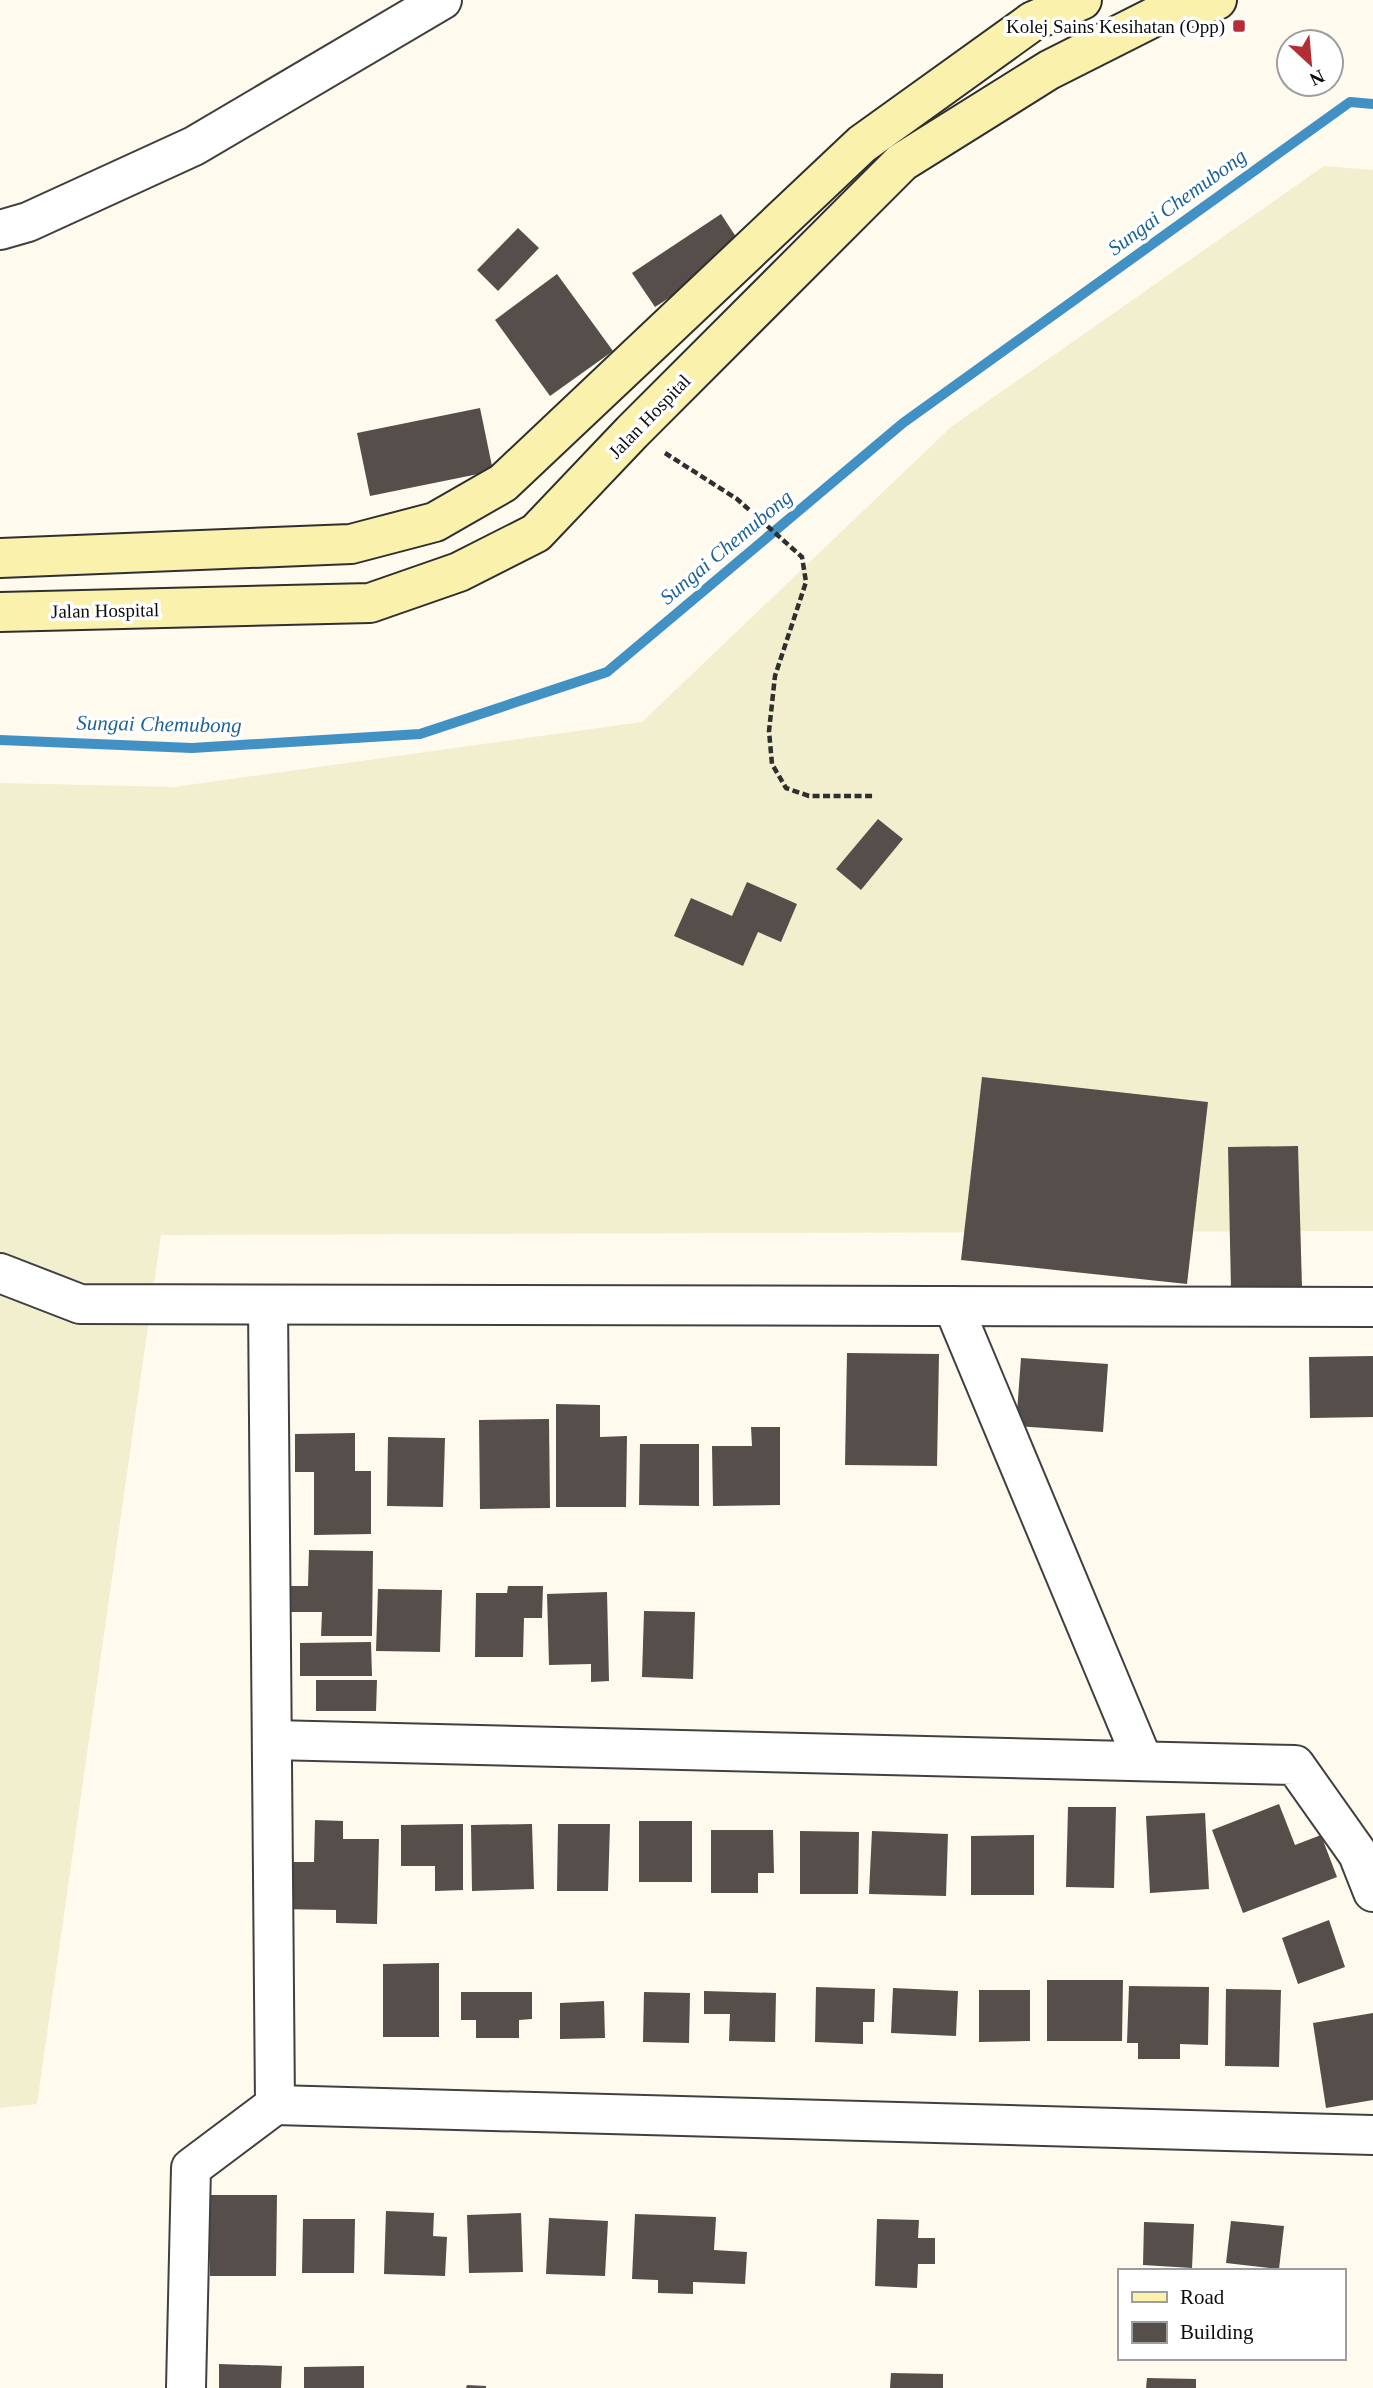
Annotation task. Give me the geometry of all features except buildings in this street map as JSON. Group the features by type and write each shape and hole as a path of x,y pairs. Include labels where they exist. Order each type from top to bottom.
{"main road":[{"path":"0,558 351,544 435,523 503,483 862,144 1033,21 1082,0"},
{"name":"Jalan Hospital","path":"0,612 370,603 459,572 536,533 632,432 902,162 1150,8 1217,0"}],"street":[{"path":"0,230 28,222 194,146 442,0"},
{"path":"0,1273 80,1304 1373,1307"},
{"path":"268,1305 275,2105"},
{"path":"953,1306 1143,1761"},
{"path":"272,1740 1295,1765 1359,1854 1373,1892"},
{"path":"186,2388 191,2168 275,2105 1373,2135"}],"path":[{"path":"632,432 737,499 791,543 802,556 806,582 775,676 769,731 772,764 786,789 809,796 874,796"}],"shaded area":[{"path":"1324,166 1373,170 1373,1231 161,1235 37,2104 0,2108 0,783 174,787 642,722 951,427"}],"waterway":[{"name":"Sungai Chemubong","path":"0,740 192,748 420,734 607,672 903,423 1350,102 1373,104"}],"place":[{"name":"Kolej Sains Kesihatan (Opp)","path":"1239,26"}]}
